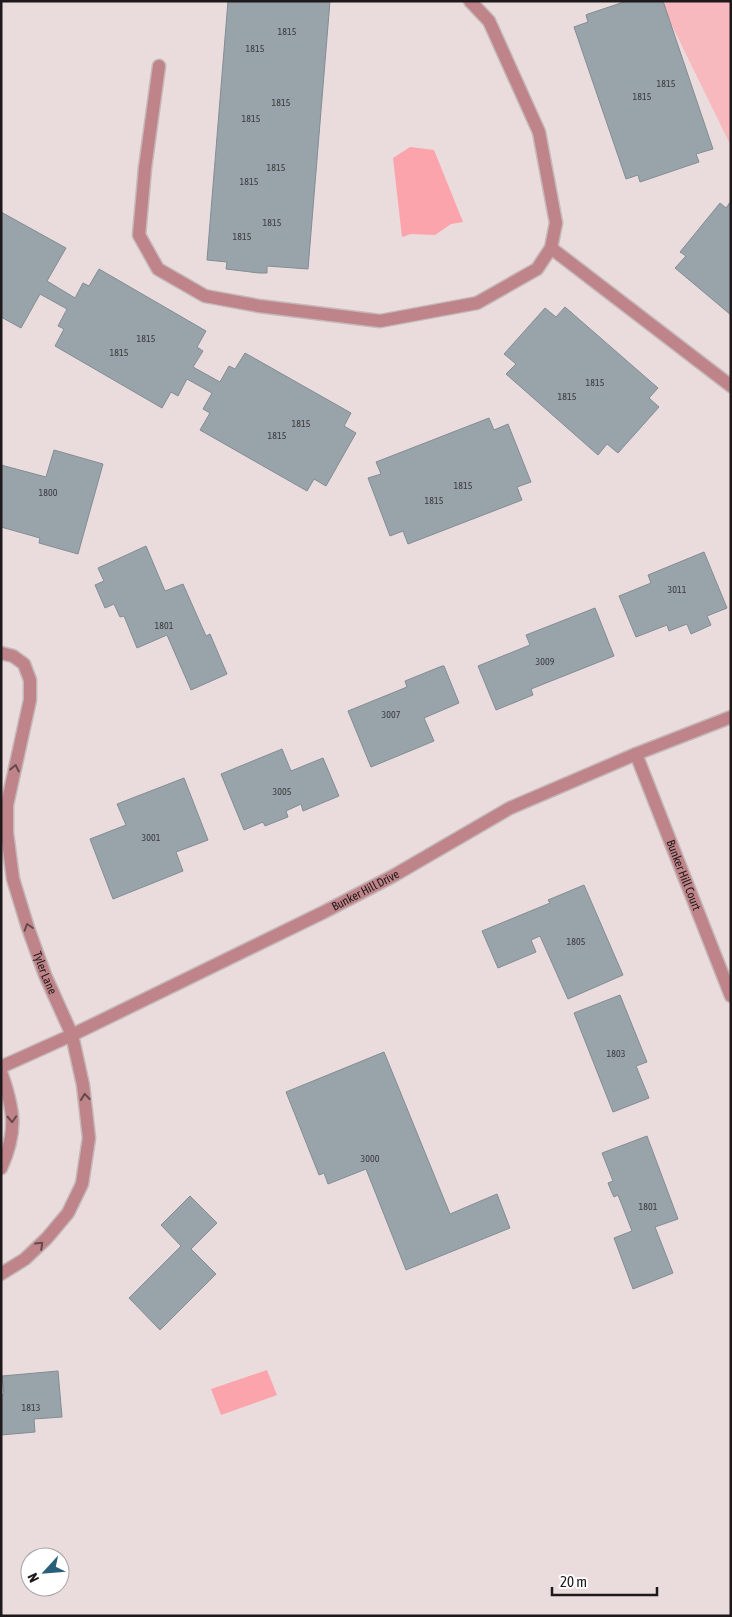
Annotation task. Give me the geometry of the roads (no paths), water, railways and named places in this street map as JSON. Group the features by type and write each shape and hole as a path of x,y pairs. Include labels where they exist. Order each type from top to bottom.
{"street":[{"path":"159,66 144,168 139,235 158,269 204,296 259,306 380,321 477,303 537,268 551,248 556,223 539,132 489,21 470,1"},
{"path":"551,248 731,386"},
{"name":"Tyler Lane","path":"1,653 12,656 24,664 30,680 30,700 7,805 7,833 14,879 28,928 45,975 72,1035 83,1085 89,1138 82,1184 68,1213 47,1238 25,1259 1,1274"},
{"name":"Bunker Hill Drive","path":"1,1067 72,1035 359,894 510,808 636,754 731,717"},
{"name":"Bunker Hill Court","path":"636,754 731,996"},
{"path":"1,1072 10,1099 14,1124 9,1152 1,1168"}]}
